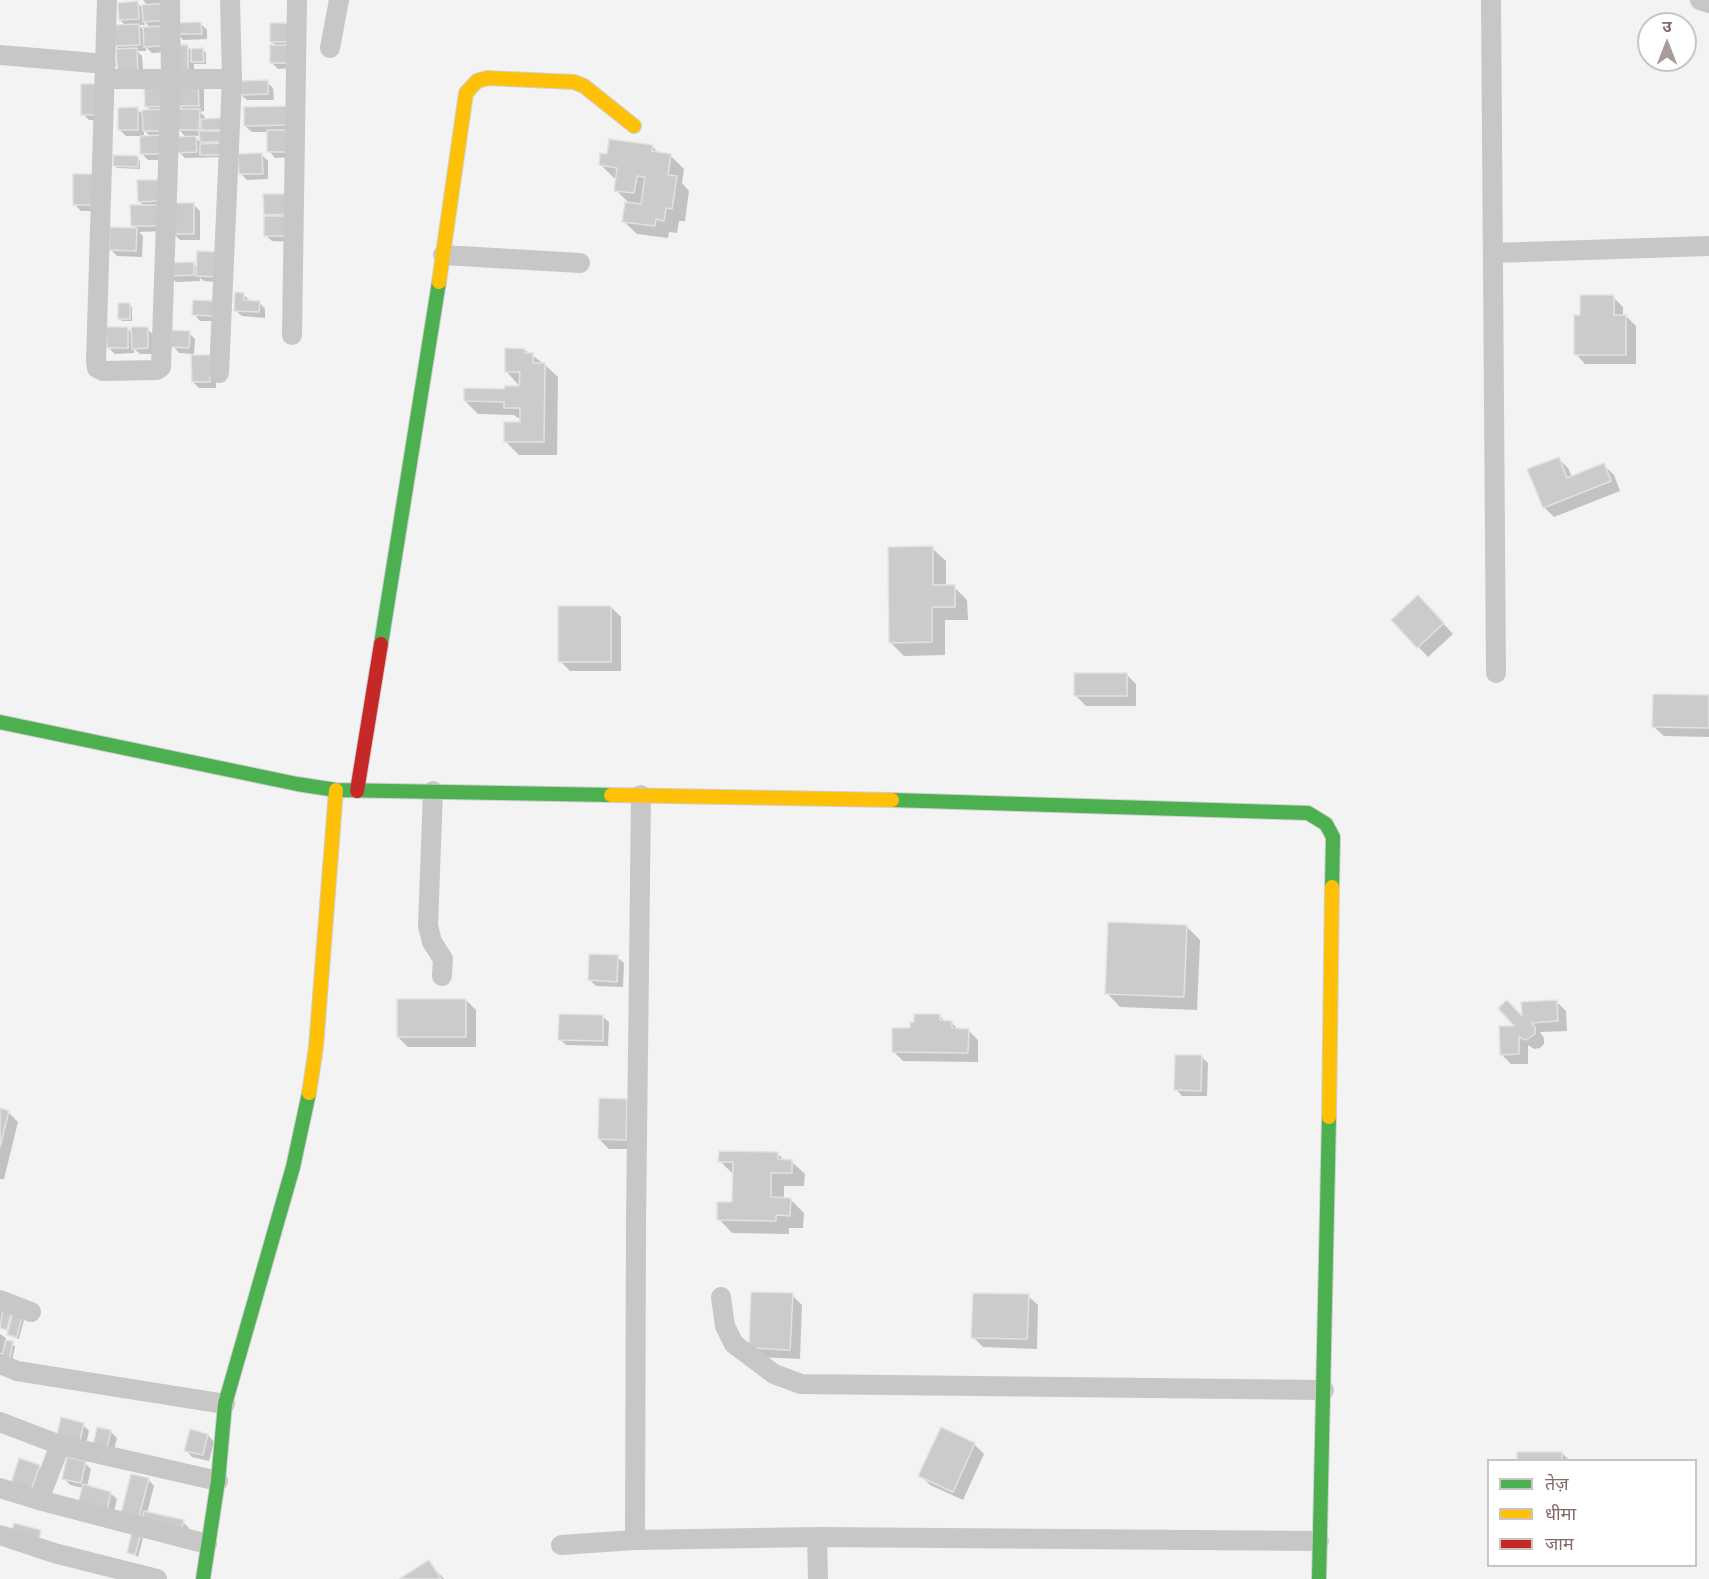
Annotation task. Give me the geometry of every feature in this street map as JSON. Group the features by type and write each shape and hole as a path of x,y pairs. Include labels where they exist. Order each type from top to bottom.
{"street":[{"path":"107,0 96,361 97,368 103,371 157,370 161,367 171,78 170,0"},
{"path":"219,373 232,79 230,0"},
{"path":"292,335 297,0"},
{"path":"330,48 339,0"},
{"path":"1491,0 1496,673"},
{"path":"1700,0 1709,3"},
{"path":"0,55 106,72 171,78 232,79"},
{"path":"357,790 466,93 477,81 487,78 574,82 585,86 634,126"},
{"path":"1493,253 1709,246"},
{"path":"442,255 580,263"},
{"path":"0,722 297,784 336,789 1296,812 1308,813 1326,824 1333,837 1327,1282 1319,1579"},
{"path":"203,1579 219,1481 225,1404 293,1167 309,1096 316,1047 336,789"},
{"path":"433,791 428,926 432,942 443,959 442,976"},
{"path":"635,1540 641,795"},
{"path":"721,1297 725,1326 734,1344 774,1374 801,1383 1324,1390"},
{"path":"0,1300 31,1312"},
{"path":"0,1364 17,1371 225,1404"},
{"path":"0,1422 60,1445 219,1481"},
{"path":"39,1500 60,1445"},
{"path":"0,1488 207,1544"},
{"path":"0,1535 54,1553 157,1579"},
{"path":"561,1545 635,1540 817,1538 1319,1541"},
{"path":"817,1538 818,1579"}],"building":[{"path":"138,1 139,19 119,20 118,3"},
{"path":"169,3 170,20 143,22 142,5"},
{"path":"201,22 202,34 175,34 175,23"},
{"path":"270,23 294,23 294,42 270,42"},
{"path":"139,24 140,45 115,46 114,25"},
{"path":"163,26 164,46 144,47 143,27"},
{"path":"177,45 188,45 188,73 177,73"},
{"path":"270,45 289,45 290,63 270,63"},
{"path":"137,48 138,75 118,76 116,49"},
{"path":"203,48 204,62 191,62 191,49"},
{"path":"268,80 268,94 239,95 239,81"},
{"path":"166,82 168,106 145,107 144,83"},
{"path":"177,82 198,82 199,106 177,106"},
{"path":"81,84 101,84 102,115 81,115"},
{"path":"289,106 290,125 244,126 244,107"},
{"path":"138,107 138,130 118,130 118,108"},
{"path":"164,109 164,131 143,131 142,110"},
{"path":"177,109 200,109 199,130 176,130"},
{"path":"223,118 223,130 201,130 201,119"},
{"path":"267,130 287,130 287,152 267,152"},
{"path":"199,131 225,131 225,142 200,142"},
{"path":"163,135 163,154 140,154 140,136"},
{"path":"196,136 197,152 178,153 177,137"},
{"path":"609,139 653,145 652,151 671,154 668,175 677,176 672,209 666,208 664,221 656,219 655,226 622,222 625,202 641,204 645,177 637,176 634,193 614,191 617,168 599,165 600,153 607,154"},
{"path":"222,143 222,155 200,155 200,144"},
{"path":"262,153 263,174 239,174 238,154"},
{"path":"113,155 138,156 138,167 113,166"},
{"path":"73,174 96,174 97,205 73,205"},
{"path":"137,180 159,180 159,201 138,202"},
{"path":"263,194 289,194 289,214 264,215"},
{"path":"172,203 194,203 194,234 173,234"},
{"path":"130,205 161,205 161,226 131,226"},
{"path":"264,216 289,216 289,236 264,236"},
{"path":"110,227 137,228 136,251 109,250"},
{"path":"197,251 220,252 219,277 196,276"},
{"path":"194,262 194,275 168,276 168,263"},
{"path":"235,292 244,293 244,300 260,301 259,312 234,311"},
{"path":"1580,295 1614,295 1614,315 1626,315 1626,355 1574,355 1574,315 1580,315"},
{"path":"193,300 213,301 213,316 192,315"},
{"path":"118,303 130,303 130,319 118,319"},
{"path":"106,327 128,327 128,348 107,348"},
{"path":"131,327 148,327 148,348 132,349"},
{"path":"172,330 190,331 189,348 171,347"},
{"path":"505,348 525,349 525,353 533,353 533,363 545,363 544,442 504,442 504,422 520,422 520,408 504,408 504,402 464,401 464,388 504,389 505,386 519,386 520,372 505,372"},
{"path":"191,355 210,355 210,382 192,382"},
{"path":"1559,457 1567,478 1604,463 1611,481 1543,508 1527,469"},
{"path":"933,546 933,585 955,585 955,607 932,607 932,642 889,643 888,547"},
{"path":"1418,595 1444,623 1417,648 1391,620"},
{"path":"558,606 611,606 611,662 558,662"},
{"path":"1074,673 1127,673 1127,696 1074,696"},
{"path":"1653,694 1709,695 1709,728 1652,727"},
{"path":"1108,922 1187,925 1184,997 1105,994"},
{"path":"589,954 618,955 617,982 588,980"},
{"path":"397,999 466,999 466,1037 397,1037"},
{"path":"1507,1000 1522,1016 1521,1002 1557,1000 1558,1021 1532,1023 1535,1027 1535,1034 1526,1040 1519,1037 1519,1054 1500,1055 1499,1026 1514,1026 1498,1008"},
{"path":"559,1014 603,1015 603,1041 558,1040"},
{"path":"914,1014 940,1014 940,1020 952,1021 952,1028 969,1029 968,1053 892,1052 892,1028 910,1028 910,1022 914,1022"},
{"path":"1175,1055 1202,1055 1201,1091 1174,1090"},
{"path":"599,1098 627,1099 626,1140 598,1139"},
{"path":"0,1108 9,1111 0,1147"},
{"path":"719,1151 778,1152 778,1159 792,1160 792,1173 771,1173 771,1197 791,1198 790,1216 776,1215 776,1221 717,1220 717,1202 732,1202 733,1162 718,1162"},
{"path":"751,1292 793,1293 790,1350 749,1348"},
{"path":"973,1293 1029,1294 1027,1339 971,1338"},
{"path":"3,1308 12,1310 7,1330 0,1328"},
{"path":"12,1314 22,1316 17,1337 7,1335"},
{"path":"6,1340 13,1341 9,1362 1,1360"},
{"path":"61,1417 84,1423 79,1444 56,1438"},
{"path":"97,1427 111,1430 106,1453 92,1450"},
{"path":"941,1427 975,1443 953,1492 918,1476"},
{"path":"190,1429 208,1434 203,1455 184,1451"},
{"path":"1517,1452 1562,1452 1562,1459 1517,1459"},
{"path":"67,1457 86,1461 81,1483 62,1479"},
{"path":"19,1458 40,1465 30,1493 10,1486"},
{"path":"131,1474 149,1478 138,1521 120,1517"},
{"path":"83,1484 111,1492 106,1514 77,1507"},
{"path":"144,1511 184,1520 181,1531 141,1522"},
{"path":"14,1523 41,1530 39,1539 11,1532"},
{"path":"132,1531 141,1533 135,1555 127,1553"},
{"path":"429,1560 441,1579 399,1579"}],"traffic: fast":[{"path":"381,644 439,282"},
{"path":"0,722 297,784 336,790 611,795"},
{"path":"892,800 1308,813 1326,824 1333,837 1332,887"},
{"path":"203,1579 218,1481 225,1404 293,1167 309,1093"},
{"path":"1319,1579 1329,1117"}],"traffic: slow":[{"path":"439,282 466,93 477,81 487,78 574,82 584,86 634,126"},
{"path":"309,1093 316,1047 336,790"},
{"path":"611,795 892,800"},
{"path":"1329,1117 1332,887"}],"traffic: jam":[{"path":"357,791 381,644"}]}
